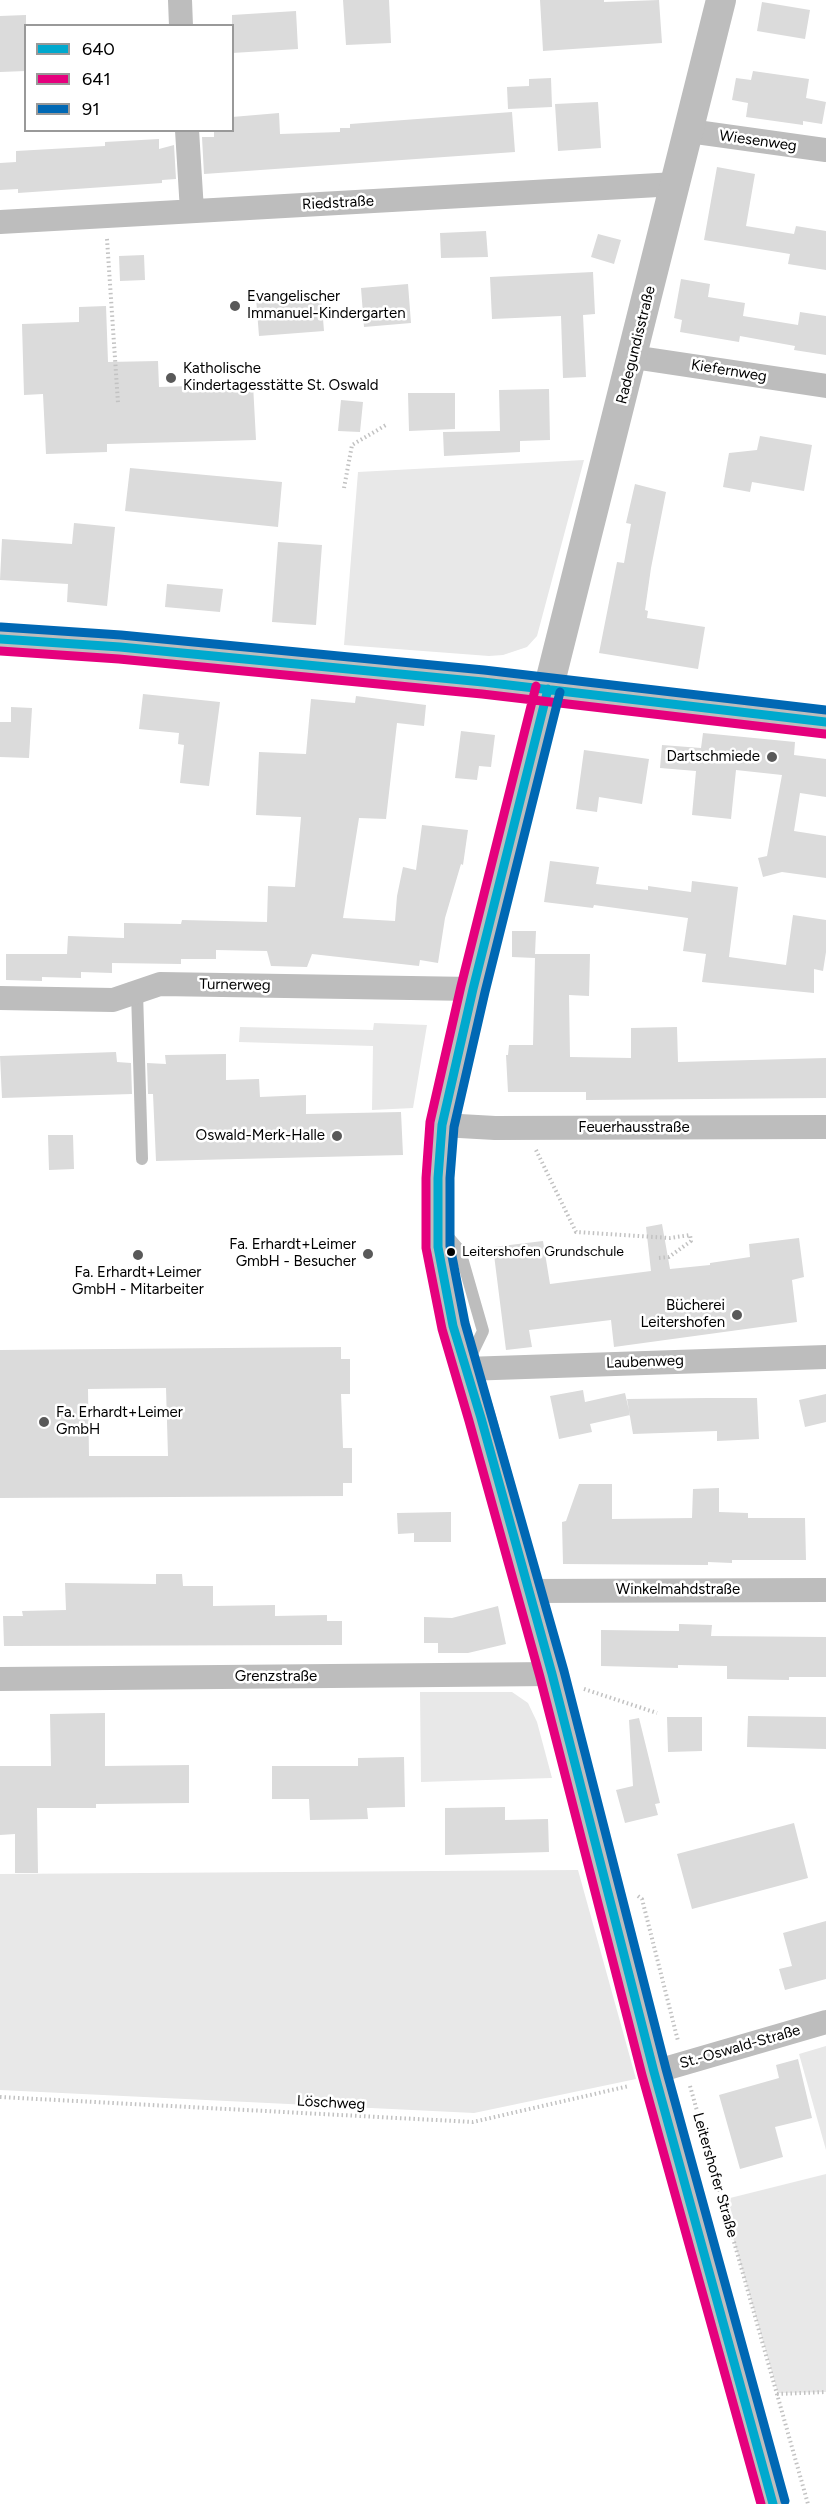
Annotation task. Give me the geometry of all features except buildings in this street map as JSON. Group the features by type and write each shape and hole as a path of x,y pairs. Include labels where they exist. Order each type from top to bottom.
{"street":[{"path":"180,0 181,24"},
{"name":"Radegundisstraße","path":"465,1369 453,1326 438,1247 442,1125 472,989 633,357 721,0"},
{"name":"Wiesenweg","path":"689,131 826,150"},
{"path":"187,132 192,211"},
{"name":"Riedstraße","path":"0,222 676,184"},
{"name":"Kiefernweg","path":"633,357 826,386"},
{"path":"0,639 120,647 548,688 826,722"},
{"name":"Turnerweg","path":"0,998 113,1000 160,984 472,989"},
{"name":"Feuerhausstraße","path":"442,1125 526,1128 826,1127"},
{"name":"Laubenweg","path":"465,1369 826,1357"},
{"name":"Leitershofer Straße","path":"465,1369 530,1590 654,2072 773,2504"},
{"name":"Winkelmahdstraße","path":"530,1590 826,1590"},
{"name":"Grenzstraße","path":"0,1678 555,1685"},
{"name":"St.-Oswald-Straße","path":"654,2072 826,2022"}],"lane":[{"path":"137,992 142,1159"}],"path":[{"path":"106,216 118,403"},
{"path":"344,488 352,445 386,425"},
{"path":"526,1128 576,1232 670,1238 690,1235 691,1241 669,1257 658,1258"},
{"path":"555,1685 584,1689 657,1713"},
{"name":"Leitershofer Straße","path":"633,1891 642,1899 684,2064 808,2504"},
{"name":"Löschweg","path":"0,2097 473,2122 628,2086 654,2072"},
{"path":"744,2397 826,2392"}],"shaded area":[{"path":"584,460 537,636 527,647 503,655 489,656 344,645 358,472"},
{"path":"374,1023 427,1025 413,1108 372,1110 373,1046 239,1042 240,1027 373,1030"},
{"path":"420,1692 512,1692 528,1703 537,1722 552,1778 421,1782"},
{"path":"578,1870 636,2079 474,2113 0,2090 0,1874"},
{"path":"826,2046 826,2150 799,2054"},
{"path":"826,2174 826,2392 778,2393 722,2200"}],"transit line":[{"name":"91","path":"1,627 121,635 484,670 826,710"},
{"name":"640","path":"0,639 120,647 483,682 826,722"},
{"name":"641","path":"0,651 119,659 482,694 825,734"},
{"name":"641","path":"536,686 461,986 430,1122 426,1178 426,1248 442,1329 540,1677 642,2075 761,2504"},
{"name":"640","path":"548,689 473,989 442,1125 438,1178 438,1247 453,1326 552,1674 654,2072 773,2504"},
{"name":"91","path":"560,692 485,992 454,1127 450,1178 450,1246 465,1323 564,1671 666,2069 785,2501"}],"place":[{"name":"Evangelischer Immanuel-Kindergarten","path":"235,306"},
{"name":"Katholische Kindertagesstätte St. Oswald","path":"171,378"},
{"name":"Dartschmiede","path":"772,757"},
{"name":"Oswald-Merk-Halle","path":"337,1136"},
{"name":"Leitershofen Grundschule","path":"451,1252"},
{"name":"Fa. Erhardt+Leimer GmbH - Besucher","path":"368,1254"},
{"name":"Fa. Erhardt+Leimer GmbH - Mitarbeiter","path":"138,1255"},
{"name":"Bücherei Leitershofen","path":"737,1315"},
{"name":"Fa. Erhardt+Leimer GmbH","path":"44,1422"}]}
